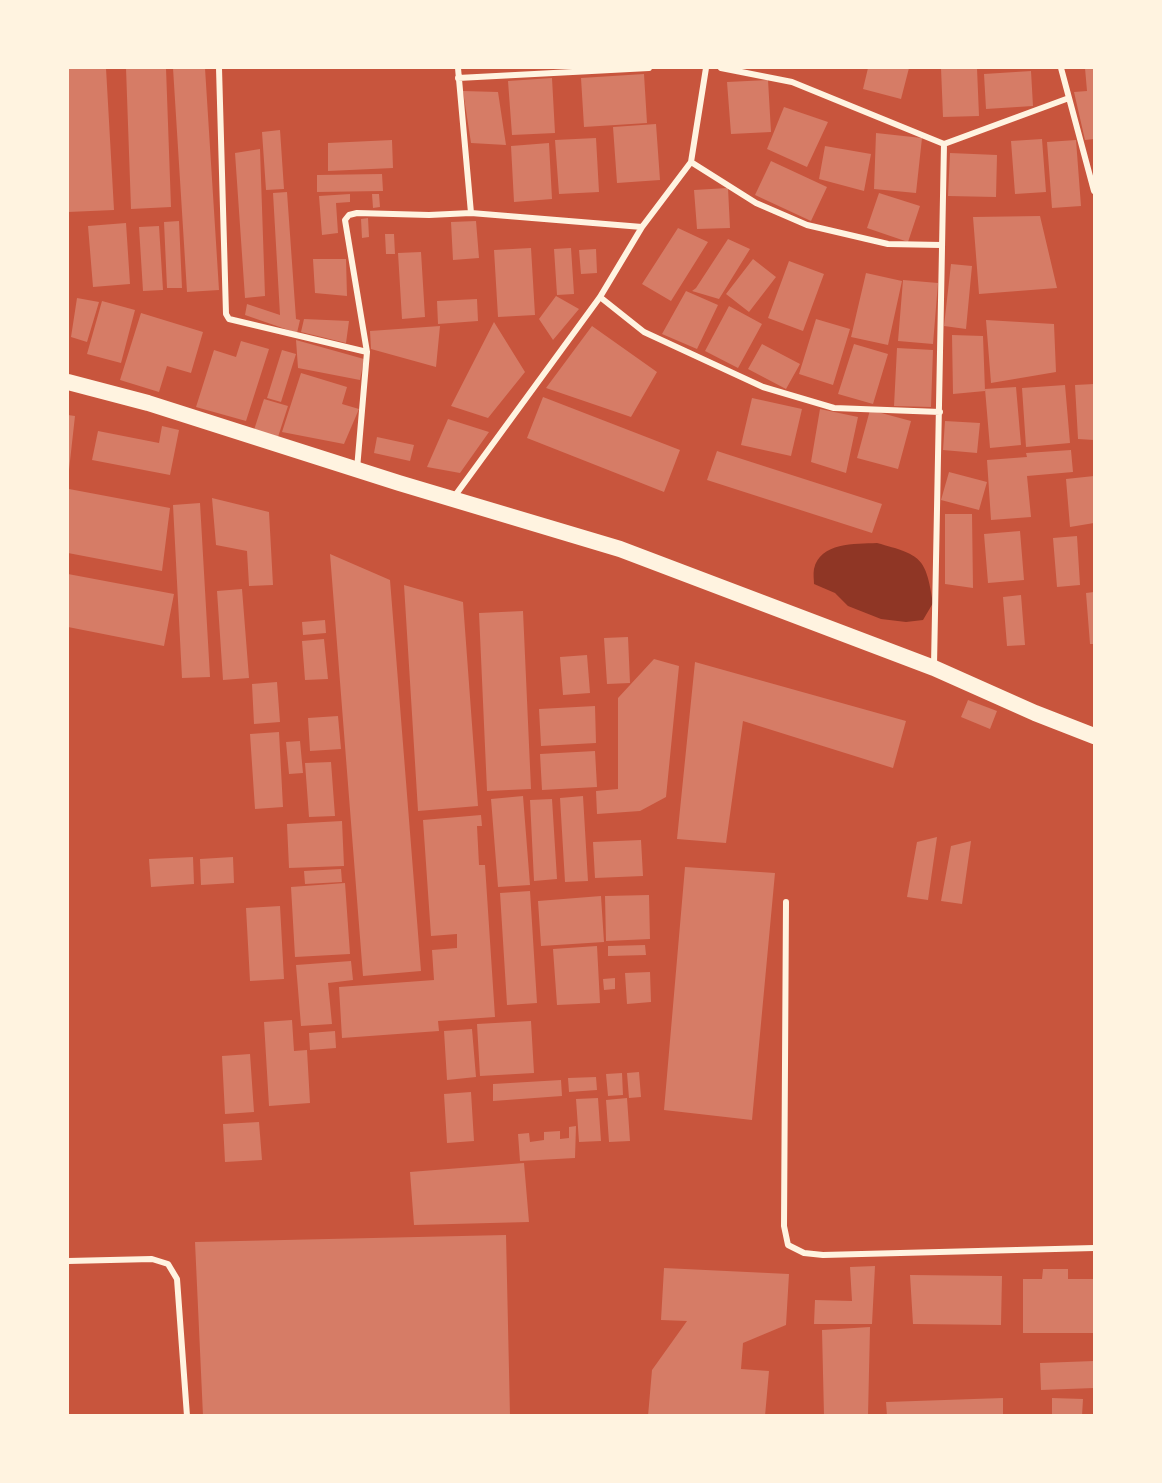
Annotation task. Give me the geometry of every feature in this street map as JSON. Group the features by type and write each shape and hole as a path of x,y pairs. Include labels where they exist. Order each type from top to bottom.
{"highway":[{"path":"68,382 147,403 357,470 620,549 934,669 1035,713 1095,736"}],"street":[{"path":"219,68 226,315 229,319 367,352"},
{"path":"458,78 649,68"},
{"path":"453,498 600,297 642,227 691,162 706,68"},
{"path":"721,68 792,82 944,144 1069,98"},
{"path":"1061,68 1095,191"},
{"path":"458,69 471,213"},
{"path":"934,669 944,144"},
{"path":"691,162 756,203 807,225 888,243 942,245"},
{"path":"357,470 367,352 345,220 349,215 471,213 642,227"},
{"path":"600,297 644,332 763,387 834,408 940,412"},
{"path":"786,902 784,1226 788,1245 804,1253 823,1255 1095,1248"},
{"path":"68,1261 153,1259 168,1264 177,1279 187,1416"}],"shaded area":[{"path":"877,543 912,555 924,567 933,603 923,620 906,622 881,619 848,606 835,593 814,584 814,569 823,554 840,546"}],"building":[{"path":"68,68 106,68 114,210 68,212"},
{"path":"126,68 166,68 171,207 131,209"},
{"path":"173,68 205,68 219,290 187,292"},
{"path":"868,68 909,68 901,99 863,89"},
{"path":"941,68 977,68 979,116 943,117"},
{"path":"1085,68 1094,68 1094,139 1085,140 1074,92 1087,91"},
{"path":"1031,71 1033,106 986,109 984,74"},
{"path":"644,74 647,123 584,127 581,78"},
{"path":"552,78 555,133 512,135 508,81"},
{"path":"768,80 771,132 731,134 727,82"},
{"path":"463,91 498,92 506,145 471,143"},
{"path":"784,107 828,122 807,167 767,149"},
{"path":"656,124 660,180 617,183 613,127"},
{"path":"280,130 284,189 266,190 262,132"},
{"path":"876,133 922,138 916,193 874,189"},
{"path":"596,138 599,192 559,194 555,140"},
{"path":"1042,139 1046,192 1015,194 1011,141"},
{"path":"392,140 393,168 328,171 328,143"},
{"path":"1076,140 1081,206 1052,208 1047,142"},
{"path":"549,143 552,199 514,202 511,146"},
{"path":"825,146 871,154 864,191 819,179"},
{"path":"260,149 265,296 245,298 235,153"},
{"path":"950,153 997,155 996,197 948,196"},
{"path":"771,161 827,187 811,221 755,195"},
{"path":"382,174 383,191 317,192 317,175"},
{"path":"728,188 730,228 697,229 694,190"},
{"path":"287,192 296,319 300,320 297,333 245,315 247,304 280,315 273,193"},
{"path":"879,193 920,206 908,242 867,228"},
{"path":"350,194 350,202 336,203 338,233 322,235 319,196"},
{"path":"372,194 379,194 380,207 373,208"},
{"path":"1040,216 1057,288 979,294 973,217"},
{"path":"368,218 369,237 362,238 361,219"},
{"path":"179,221 182,288 167,288 164,222"},
{"path":"476,221 479,258 453,260 451,222"},
{"path":"126,223 130,284 93,287 88,226"},
{"path":"159,226 163,290 143,291 139,227"},
{"path":"678,228 708,242 671,301 642,284"},
{"path":"385,234 394,234 395,254 386,254"},
{"path":"728,239 750,249 719,299 692,291 696,288"},
{"path":"531,248 535,315 498,317 494,250"},
{"path":"571,248 574,294 557,295 554,249"},
{"path":"596,249 597,273 581,274 579,250"},
{"path":"421,252 425,317 402,319 398,253"},
{"path":"313,259 346,259 347,296 315,293"},
{"path":"753,259 776,277 749,312 726,294"},
{"path":"789,261 824,274 803,331 768,318"},
{"path":"951,264 972,266 966,329 944,326"},
{"path":"866,273 902,281 888,345 851,337"},
{"path":"903,280 938,283 933,344 898,341"},
{"path":"686,291 718,305 697,349 662,334"},
{"path":"556,296 579,309 553,340 539,319"},
{"path":"77,298 99,302 87,342 71,337"},
{"path":"477,299 478,321 438,324 437,301"},
{"path":"102,301 135,310 121,363 87,354"},
{"path":"729,306 762,324 738,368 705,351"},
{"path":"141,313 203,332 191,373 167,366 159,392 120,380"},
{"path":"304,319 349,321 346,343 301,332"},
{"path":"816,319 850,329 833,385 799,374"},
{"path":"986,320 1054,324 1056,372 991,383"},
{"path":"494,322 525,372 488,418 451,406"},
{"path":"440,326 436,367 371,349 370,331"},
{"path":"592,326 657,372 631,417 546,388"},
{"path":"952,335 983,336 985,391 953,394"},
{"path":"296,340 364,359 360,380 298,368"},
{"path":"241,341 269,349 246,421 196,407 214,350 236,357"},
{"path":"762,344 800,364 786,389 748,369"},
{"path":"854,344 888,354 873,404 838,394"},
{"path":"897,348 933,350 931,407 894,406"},
{"path":"282,350 296,354 281,402 267,398"},
{"path":"301,373 347,387 342,404 359,409 344,444 282,432"},
{"path":"1094,384 1094,440 1078,439 1075,385"},
{"path":"1065,385 1070,443 1026,447 1022,388"},
{"path":"1016,387 1021,445 990,448 985,389"},
{"path":"543,397 680,450 664,492 527,438"},
{"path":"752,398 802,409 791,456 741,445"},
{"path":"264,399 288,406 278,437 254,430"},
{"path":"820,409 858,417 846,473 811,462"},
{"path":"870,410 911,421 898,469 857,458"},
{"path":"68,415 75,416 69,470 68,469"},
{"path":"448,419 489,432 460,473 427,467"},
{"path":"945,421 980,423 977,453 943,450"},
{"path":"162,426 179,430 170,475 92,460 98,431 159,443"},
{"path":"377,437 414,445 410,461 374,453"},
{"path":"1071,450 1073,472 1027,476 1031,517 991,520 987,460 1027,457 1026,453"},
{"path":"717,451 882,504 872,533 707,480"},
{"path":"949,472 987,482 979,510 941,500"},
{"path":"1094,476 1094,523 1070,527 1066,479"},
{"path":"69,489 170,508 162,571 68,553"},
{"path":"212,498 269,512 273,585 249,586 247,551 216,545"},
{"path":"200,503 210,677 182,678 173,505"},
{"path":"945,514 972,514 973,588 945,584"},
{"path":"1020,531 1024,580 988,583 984,534"},
{"path":"1077,536 1080,585 1057,587 1053,538"},
{"path":"330,554 390,580 421,971 363,976"},
{"path":"68,574 174,594 164,646 68,627"},
{"path":"404,585 463,602 478,806 418,811"},
{"path":"242,589 249,678 223,680 217,591"},
{"path":"1094,592 1094,644 1090,644 1086,593"},
{"path":"1021,595 1025,645 1007,646 1003,597"},
{"path":"523,611 531,789 487,791 479,613"},
{"path":"325,620 326,633 303,635 302,622"},
{"path":"628,637 630,683 607,684 604,638"},
{"path":"324,639 328,679 305,680 302,641"},
{"path":"587,655 590,693 563,695 560,657"},
{"path":"654,659 679,666 666,797 640,811 597,814 596,791 618,789 618,698"},
{"path":"695,662 906,721 893,768 743,721 726,843 677,839"},
{"path":"277,682 280,722 254,724 252,684"},
{"path":"968,700 997,711 990,729 961,717"},
{"path":"595,706 596,743 541,746 539,709"},
{"path":"338,716 341,749 310,751 308,718"},
{"path":"279,732 283,807 255,809 250,734"},
{"path":"300,741 303,773 289,774 286,742"},
{"path":"595,751 597,787 542,790 540,754"},
{"path":"331,762 335,816 309,817 305,763"},
{"path":"523,796 530,885 498,887 491,799"},
{"path":"583,796 588,881 565,882 560,798"},
{"path":"552,799 557,879 534,881 530,800"},
{"path":"481,815 482,826 477,826 479,865 485,865 495,1017 438,1021 439,1031 342,1038 339,987 434,980 432,950 457,948 457,934 431,936 423,820"},
{"path":"342,821 344,866 289,868 287,824"},
{"path":"937,837 928,900 907,897 917,842"},
{"path":"641,840 643,876 595,878 593,842"},
{"path":"971,841 962,904 941,901 951,846"},
{"path":"193,857 194,884 151,887 149,859"},
{"path":"233,857 234,883 201,885 200,859"},
{"path":"685,867 775,873 752,1120 664,1110"},
{"path":"341,869 342,882 305,884 304,871"},
{"path":"345,883 350,954 295,957 291,887"},
{"path":"530,891 537,1003 507,1005 500,893"},
{"path":"649,895 650,939 606,941 605,896"},
{"path":"601,896 604,942 541,946 538,901"},
{"path":"280,906 284,979 250,981 246,908"},
{"path":"645,945 646,955 608,956 608,946"},
{"path":"597,946 600,1003 557,1005 553,949"},
{"path":"351,961 353,980 328,983 332,1024 301,1026 296,965"},
{"path":"650,972 651,1002 627,1004 625,973"},
{"path":"615,978 615,989 604,990 603,979"},
{"path":"292,1020 294,1051 307,1050 310,1103 269,1106 264,1022"},
{"path":"531,1021 534,1073 480,1076 477,1024"},
{"path":"472,1029 476,1077 447,1080 444,1031"},
{"path":"335,1031 336,1048 310,1050 309,1033"},
{"path":"250,1054 254,1112 225,1114 222,1056"},
{"path":"639,1072 641,1097 629,1098 627,1073"},
{"path":"622,1073 623,1095 608,1096 606,1074"},
{"path":"596,1077 597,1090 569,1092 568,1078"},
{"path":"561,1080 562,1096 493,1101 493,1084"},
{"path":"471,1092 474,1141 447,1143 444,1094"},
{"path":"598,1098 601,1141 579,1142 576,1099"},
{"path":"627,1098 630,1141 609,1142 606,1100"},
{"path":"259,1122 262,1160 225,1162 223,1124"},
{"path":"576,1126 575,1158 520,1161 518,1134 529,1133 530,1142 544,1140 544,1132 560,1131 560,1139 569,1138 569,1127"},
{"path":"524,1163 529,1222 414,1225 410,1172"},
{"path":"506,1235 510,1416 203,1416 195,1242"},
{"path":"875,1266 872,1324 814,1324 815,1300 852,1301 850,1267"},
{"path":"664,1268 789,1274 786,1325 743,1343 741,1369 769,1371 765,1416 648,1416 652,1370 687,1321 661,1320"},
{"path":"1043,1269 1068,1269 1068,1279 1094,1279 1094,1333 1023,1333 1023,1279 1042,1279"},
{"path":"910,1275 1002,1276 1001,1325 913,1324"},
{"path":"870,1327 868,1416 824,1416 822,1330"},
{"path":"1094,1361 1094,1388 1041,1390 1040,1363"},
{"path":"1003,1398 1003,1416 887,1416 886,1402"},
{"path":"1052,1398 1083,1399 1082,1416 1052,1416"}]}
